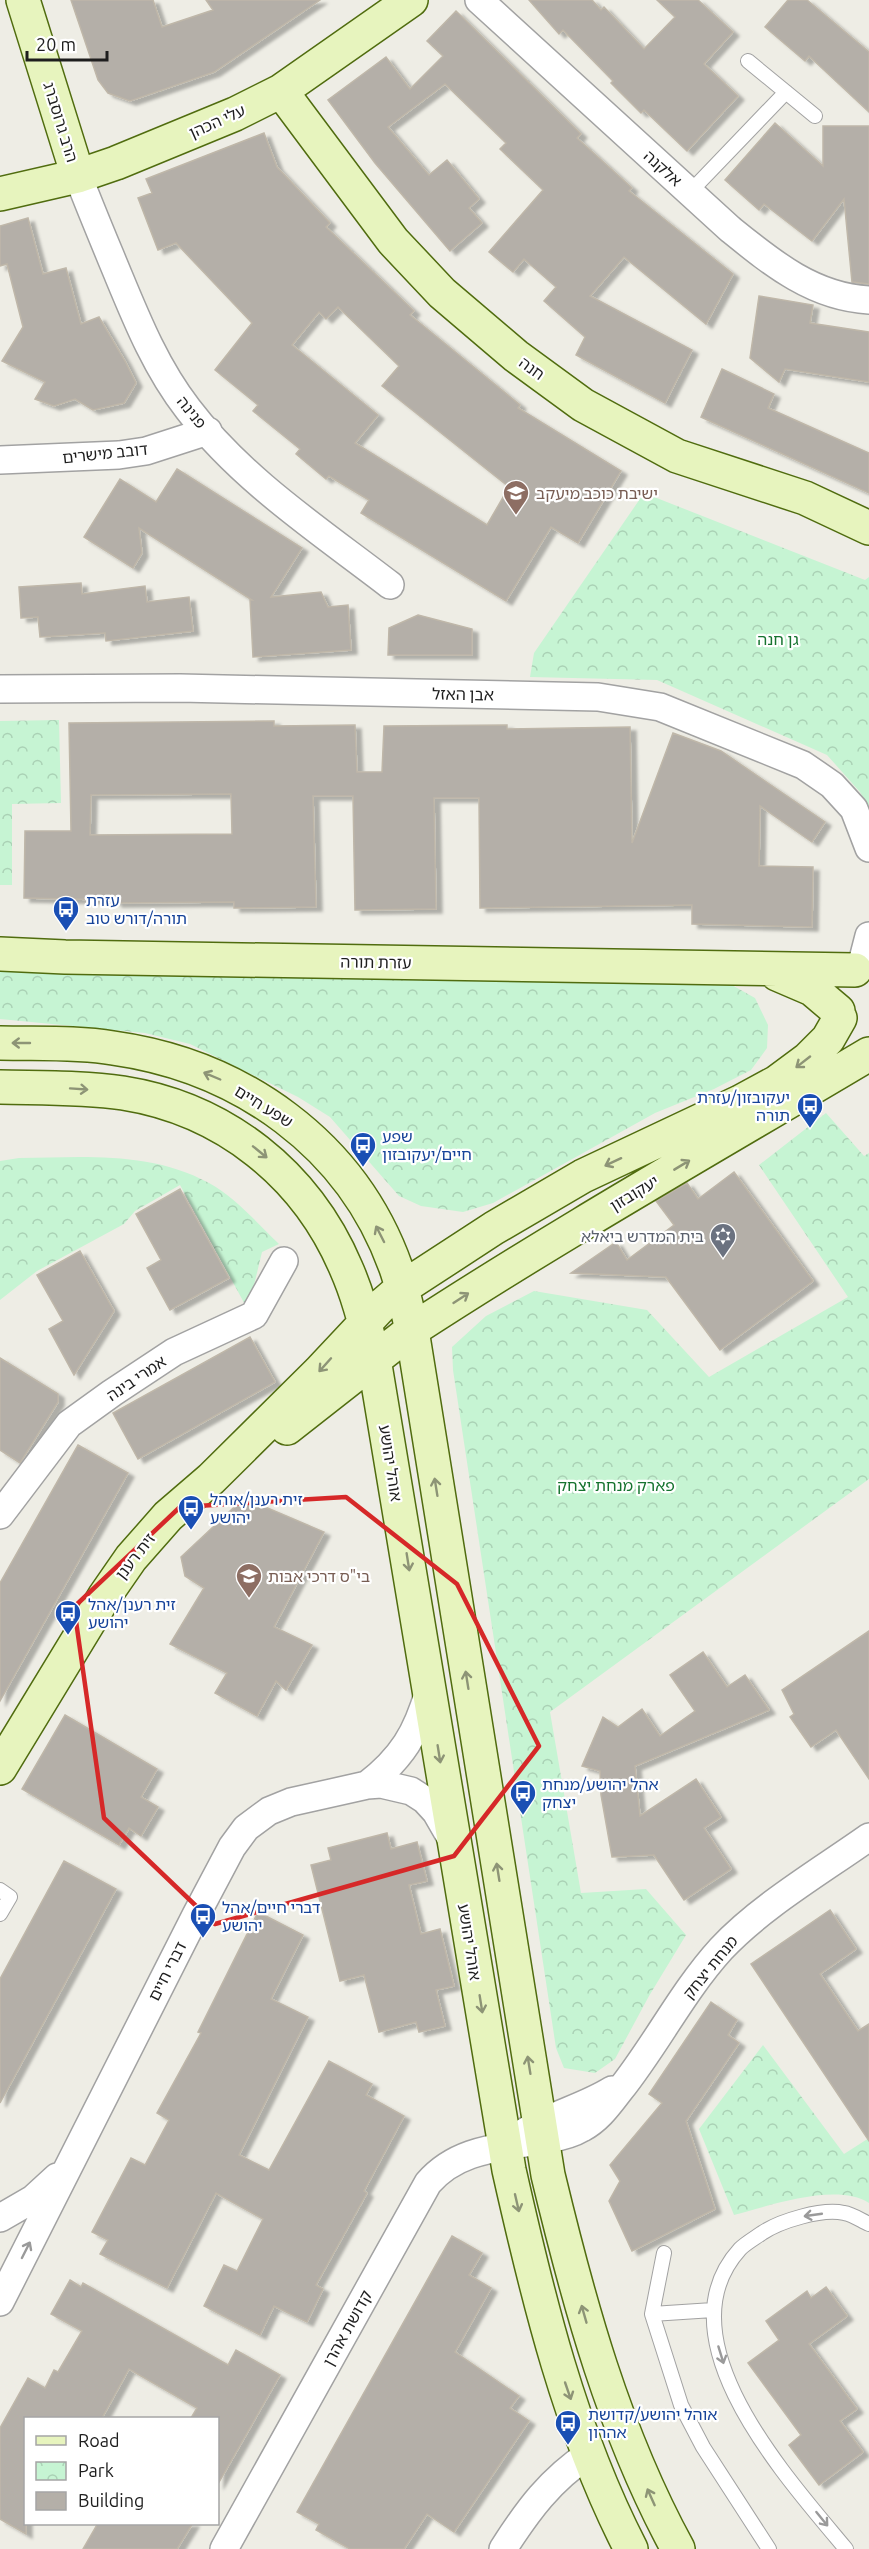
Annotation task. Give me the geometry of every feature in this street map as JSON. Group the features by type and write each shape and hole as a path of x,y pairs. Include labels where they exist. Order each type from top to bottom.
{"street":[{"name":"הרב גרוסברג","path":"23,0 78,176"},
{"name":"עלי הכהן","path":"0,194 78,176 169,142 235,114 281,91 411,0"},
{"name":"אלקנה","path":"479,0 755,250 804,284 836,294 869,300"},
{"name":"חנה","path":"281,91 393,241 442,293 516,356 583,405 677,456 805,498 869,528"},
{"name":"פנינה","path":"78,176 141,331 162,372 189,410 267,491 390,585"},
{"name":"דובב מישרים","path":"0,460 118,455 146,451 208,431"},
{"name":"אבן האזל","path":"0,689 192,688 598,697 660,707 802,765 832,785 854,810 869,848"},
{"name":"עזרת תורה","path":"0,954 65,957 753,966 817,970 863,959"},
{"path":"0,1087 80,1088 124,1093 194,1113 227,1129 258,1150 287,1175 311,1204 330,1234 346,1268 364,1322 402,1288 494,1228 583,1176 740,1102 777,1082 808,1059 828,1039 839,1014 838,997 842,985 863,959"},
{"name":"עזרת תורה","path":"753,966 796,981 818,993 839,1014 852,1035 869,1044"},
{"name":"שפע חיים","path":"0,1043 80,1044 138,1052 178,1062 210,1074 264,1101 314,1141 338,1167 371,1215 395,1266 412,1330"},
{"name":"יעקובזון","path":"374,1359 412,1330 519,1261 869,1054"},
{"name":"אמרי בינה","path":"0,1515 69,1424 112,1392 174,1352 254,1315 284,1261"},
{"name":"אוהל יהושע","path":"364,1322 374,1359 504,2146 529,2259 557,2358 590,2454 631,2549"},
{"name":"זית רענן","path":"0,1768 130,1558 168,1515 211,1479 319,1372 364,1322"},
{"path":"412,1330 540,2131 567,2253 598,2360 627,2445 678,2549"},
{"name":"זית רענן","path":"211,1479 316,1407 374,1359"},
{"name":"דברי חיים","path":"367,1785 395,1761 405,1749 419,1722 429,1690"},
{"name":"דברי חיים","path":"0,2302 196,1915 232,1848 246,1828 269,1811 291,1802 367,1785 394,1785 418,1796 436,1812 454,1843"},
{"name":"מנחת יצחק","path":"504,2146 540,2131 564,2136 583,2128 599,2116 631,2076 721,1949 748,1924 869,1837"},
{"name":"דברי חיים","path":"0,2218 33,2199 56,2178 83,2138"},
{"name":"קדושת אהרן","path":"224,2549 428,2183 450,2162 466,2155 504,2146"},
{"path":"503,2549 530,2508 556,2479 590,2454"}],"lane":[{"path":"748,61 815,116"},
{"path":"690,192 786,92"},
{"path":"0,1890 10,1897 0,1914"},
{"path":"846,2549 773,2459 749,2420 729,2382 717,2342 713,2310 722,2278 740,2249 771,2227 809,2215 844,2213 869,2224"},
{"path":"664,2253 652,2314 681,2405 703,2447 770,2549"},
{"path":"652,2314 713,2310"}],"highlighted area":[{"path":"346,1497 457,1584 539,1746 454,1856 215,1924 104,1818 74,1607 180,1507"}],"green space":[{"name":"גן חנה","path":"644,493 865,580 869,577 869,808 860,792 827,755 657,680 530,677 534,653"},
{"path":"59,720 61,803 12,804 12,885 0,885 0,721"},
{"path":"0,971 730,984 755,998 768,1025 767,1048 751,1070 714,1089 655,1113 493,1203 463,1212 421,1206 399,1196 330,1117 298,1097 190,1044 145,1033 0,1019"},
{"name":"פארק מנחת יצחק","path":"826,1113 864,1156 869,1153 869,1479 550,1712 581,1893 646,1889 686,1935 615,2059 595,2073 564,2068 556,2048 453,1370 452,1347 486,1316 534,1291 647,1310 709,1377 848,1297 759,1165"},
{"path":"92,1157 140,1161 164,1165 187,1173 219,1189 246,1211 279,1244 262,1252 248,1310 180,1185 135,1211 124,1224 37,1271 0,1300 0,1161 19,1158"},
{"path":"763,2045 844,2154 869,2138 869,2203 855,2197 821,2195 734,2215 699,2129"}],"building":[{"path":"71,0 153,0 162,27 213,10 206,0 320,0 214,72 130,101 108,93 98,80"},
{"path":"529,0 592,0 601,10 604,7 644,49 675,17 657,0 698,0 733,32 704,64 738,96 687,151 644,110 641,113 563,30 559,34"},
{"path":"788,0 807,0 869,52 869,112 809,56 805,61 765,27"},
{"path":"456,11 581,134 577,138 632,188 629,191 733,274 706,324 624,257 590,296 692,350 665,403 576,355 585,337 544,301 556,287 524,259 513,272 489,252 543,190 500,149 506,143 445,84 388,127 429,175 447,160 479,199 469,208 482,223 450,251 375,163 328,100 386,57 410,89 443,56 427,41"},
{"path":"775,123 823,166 823,126 869,126 869,284 852,282 844,199 812,241 764,204 759,210 725,180"},
{"path":"264,133 277,167 330,223 326,227 414,311 410,315 520,405 518,408 621,471 578,543 551,527 506,601 361,513 369,500 329,476 326,479 296,454 300,449 253,411 258,405 215,370 252,323 176,243 158,250 138,198 152,193 146,179","holes":["338,307 399,366 382,386 509,487 487,525 355,443 378,415 292,345 319,312 326,319"]},
{"path":"28,218 43,274 66,268 81,324 99,317 125,361 136,383 124,403 93,410 75,399 54,406 35,399 45,382 2,361 23,327 7,264 0,266 0,226"},
{"path":"759,296 813,305 810,323 869,332 869,382 785,369 779,382 750,358"},
{"path":"722,369 774,394 768,408 869,453 869,493 701,417"},
{"path":"177,469 302,548 271,597 321,592 328,607 348,605 351,650 253,657 250,600 252,600 139,528 142,553 133,568 84,537 120,479 156,502"},
{"path":"81,583 82,594 145,586 147,602 189,597 193,631 106,641 105,633 40,637 38,617 21,618 19,587"},
{"path":"418,615 472,629 472,655 388,655 389,628"},
{"path":"274,721 274,726 355,725 357,772 382,772 384,726 507,725 507,729 630,727 632,843 673,733 721,751 825,822 812,842 760,806 759,866 813,867 812,927 692,924 692,905 480,908 479,798 434,798 436,909 355,910 353,796 313,796 316,907 234,908 234,902 116,903 116,900 24,898 25,831 71,831 69,723","holes":["231,794 232,834 90,835 91,795"]},
{"path":"734,1172 813,1281 720,1350 666,1277 571,1273 616,1242 627,1260 674,1225 656,1201 687,1183 698,1199"},
{"path":"180,1189 229,1278 170,1310 147,1268 161,1260 136,1214"},
{"path":"80,1251 114,1311 74,1375 49,1329 63,1321 37,1275"},
{"path":"250,1337 275,1382 138,1459 113,1413"},
{"path":"0,1358 58,1394 58,1402 20,1463 0,1450"},
{"path":"78,1445 128,1473 0,1701 0,1583"},
{"path":"244,1498 324,1532 274,1627 312,1645 286,1690 276,1681 257,1716 215,1693 227,1673 170,1644 204,1588 185,1576 181,1557"},
{"path":"869,1631 869,1779 836,1730 811,1747 790,1717 794,1714 782,1690"},
{"path":"703,1652 727,1687 745,1675 769,1710 635,1766 640,1816 696,1779 721,1817 704,1828 731,1869 684,1900 654,1855 612,1857 601,1795 600,1771 582,1766 603,1717 618,1727 642,1709 660,1736 695,1711 670,1675"},
{"path":"65,1715 157,1769 141,1797 158,1807 141,1836 129,1828 119,1845 22,1789"},
{"path":"387,1833 391,1849 417,1842 427,1881 409,1885 421,1934 440,1929 454,1986 436,1990 445,2026 419,2032 416,2022 379,2032 364,1975 340,1981 311,1865 331,1860 328,1848"},
{"path":"64,1861 116,1889 0,2103 0,1979"},
{"path":"830,1910 856,1949 820,1974 858,2031 869,2024 869,2141 751,1964"},
{"path":"258,1912 303,1935 271,1999 308,2017 239,2155 269,2170 329,2061 372,2084 366,2095 404,2116 364,2191 367,2193 316,2285 323,2289 307,2322 274,2306 260,2335 204,2306 224,2265 237,2271 263,2219 216,2193 167,2288 100,2254 108,2240 92,2232 131,2158 145,2165 169,2120 157,2113 201,2033 198,2032"},
{"path":"711,2002 737,2020 728,2035 739,2043 686,2121 715,2209 632,2251 609,2201 620,2181 610,2165 662,2103 649,2094"},
{"path":"452,2236 482,2253 469,2275 491,2288 455,2352 519,2396 510,2408 529,2421 454,2532 427,2514 404,2549 350,2549 316,2530 319,2524 297,2512"},
{"path":"70,2280 81,2287 83,2283 228,2365 236,2350 280,2375 219,2482 219,2417 192,2417 197,2408 129,2369 103,2417 24,2417 24,2525 26,2525 26,2534 0,2519 0,2428 28,2378 45,2388 54,2370 58,2372 82,2331 51,2314"},
{"path":"826,2287 847,2316 809,2344 857,2409 840,2421 863,2452 819,2485 789,2445 801,2435 748,2363 779,2340 766,2321 807,2291 811,2298"},
{"path":"97,2525 192,2525 177,2549 83,2549"}],"place":[{"name":"ישיבת כוכב מיעקב","path":"516,516"},
{"name":"עזרת תורה/דורש טוב","path":"66,932"},
{"name":"יעקובזון/עזרת תורה","path":"810,1129"},
{"name":"שפע חיים/יעקובזון","path":"363,1168"},
{"name":"בית המדרש ביאלא","path":"723,1259"},
{"name":"זית רענן/אוהל יהושע","path":"191,1531"},
{"name":"בי\"ס דרכי אבות","path":"249,1599"},
{"name":"זית רענן/אהל יהושע","path":"68,1636"},
{"name":"אהל יהושע/מנחת יצחק","path":"523,1816"},
{"name":"דברי חיים/אהל יהושע","path":"203,1939"},
{"name":"אוהל יהושע/קדושת אהרון","path":"568,2446"}]}
